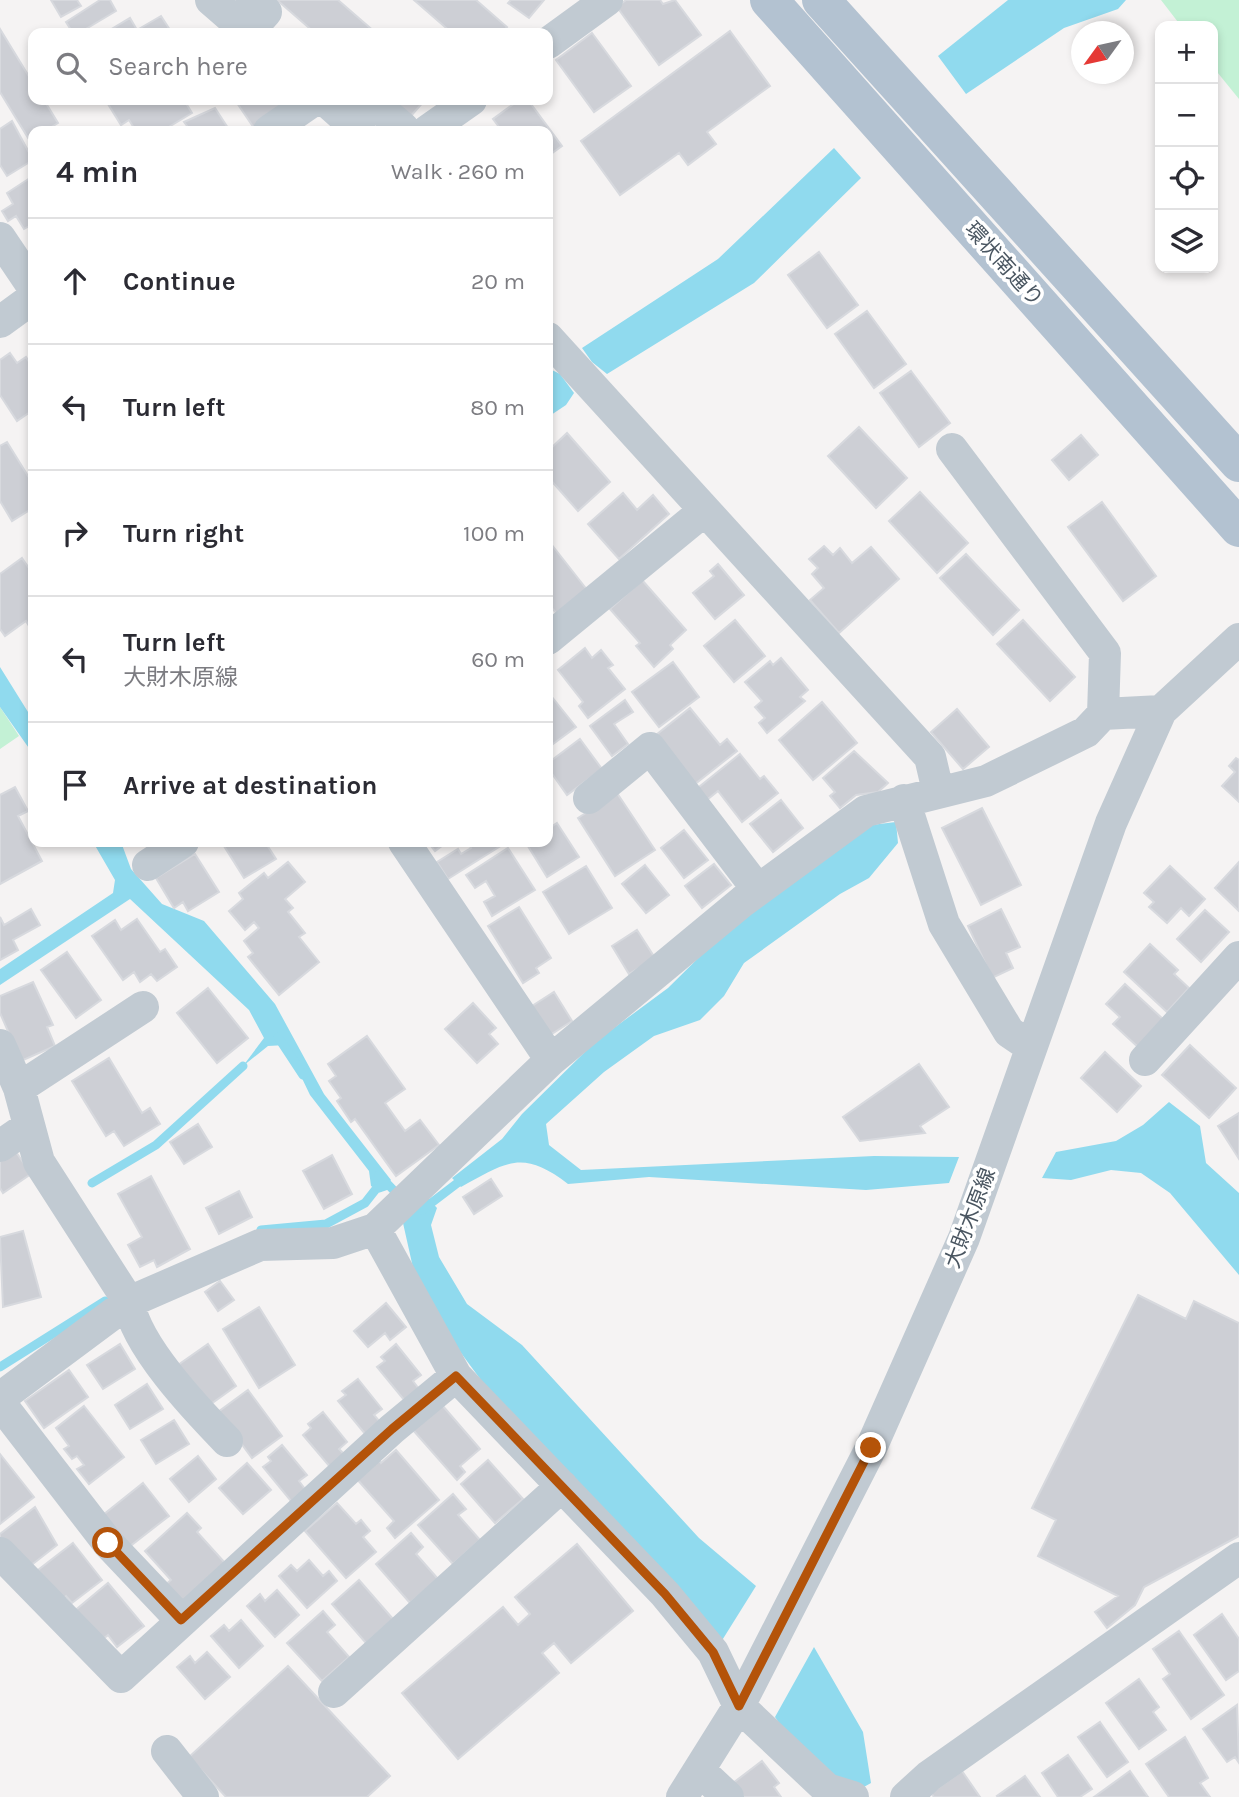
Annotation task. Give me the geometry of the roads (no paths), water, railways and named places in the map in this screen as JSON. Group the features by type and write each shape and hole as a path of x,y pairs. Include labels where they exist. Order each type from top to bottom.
{"main road":[{"name":"環状南通り","path":"769,0 1239,528"},
{"name":"環状南通り","path":"821,0 1239,463"}],"street":[{"path":"211,0 242,28"},
{"path":"252,0 267,12 253,28"},
{"path":"553,39 607,0"},
{"path":"276,126 307,105"},
{"path":"421,126 461,105"},
{"path":"353,110 405,126"},
{"path":"0,238 28,280"},
{"path":"0,322 28,302"},
{"path":"553,344 930,757 938,791"},
{"path":"181,1620 108,1543 0,1401 122,1291 260,1245 333,1243 394,1210 551,1060 758,890 866,811 986,781 1086,732 1103,714 1105,653 952,449"},
{"path":"553,635 704,511"},
{"name":"大財木原線","path":"682,1797 739,1706 877,1436 964,1238 1111,823 1161,710 1239,639"},
{"path":"1103,714 1161,710"},
{"path":"589,798 650,748 758,890"},
{"path":"904,800 944,924 1009,1032 1031,1047"},
{"path":"148,865 175,847"},
{"path":"407,847 551,1060"},
{"path":"1145,1060 1239,957"},
{"path":"19,1088 143,1007"},
{"path":"0,1045 19,1088 39,1162 122,1291 132,1321 191,1404 227,1441"},
{"path":"0,1146 29,1126"},
{"path":"394,1210 456,1376 665,1594 713,1652 739,1706 785,1753 827,1789 853,1797"},
{"path":"0,1553 121,1677 392,1429 456,1376"},
{"path":"334,1692 562,1486"},
{"path":"906,1797 929,1776 1239,1558"},
{"path":"167,1751 203,1797"},
{"path":"699,1770 728,1797"}],"water":[{"path":"1008,0 1126,0 1118,9 1084,21 1071,21 1071,26 966,94 938,56"},
{"path":"834,148 861,178 754,283 607,374 592,362 582,348 718,259"},
{"path":"553,370 560,374 574,393 566,405 553,414"},
{"path":"0,667 28,712 28,747 0,707"},
{"path":"896,822 898,843 869,878 840,894 744,963 724,996 700,1020 654,1036 604,1072 546,1124 549,1145 581,1170 874,1156 959,1157 949,1183 866,1190 649,1177 568,1184 538,1166 526,1163 503,1166 461,1187 452,1178 502,1139 522,1114 595,1042 668,988 760,897 871,825"},
{"path":"96,847 123,847 131,869 162,904 204,921 275,1004 324,1094 391,1180 381,1192 371,1186 369,1171 310,1095 286,1045 268,1046 243,1066 264,1038 249,1010 130,899 0,985 0,969 113,893 115,880"},
{"path":"1169,1102 1200,1126 1206,1163 1239,1193 1239,1275 1170,1193 1141,1173 1111,1170 1071,1180 1042,1178 1056,1152 1116,1141 1143,1125"},
{"path":"427,1197 437,1208 431,1225 439,1257 467,1304 522,1345 699,1538 756,1586 721,1642 696,1608 489,1391 439,1323 416,1281 403,1223"},
{"path":"814,1647 863,1732 871,1783 862,1788 822,1768 802,1753 775,1717"}],"waterway":[{"path":"278,1037 303,1075"},
{"path":"92,1183 156,1145 243,1066"},
{"path":"379,1175 401,1198"},
{"path":"422,1210 464,1178"},
{"path":"261,1230 326,1224 365,1203 376,1189 385,1186"},
{"path":"0,1367 105,1301"}]}
